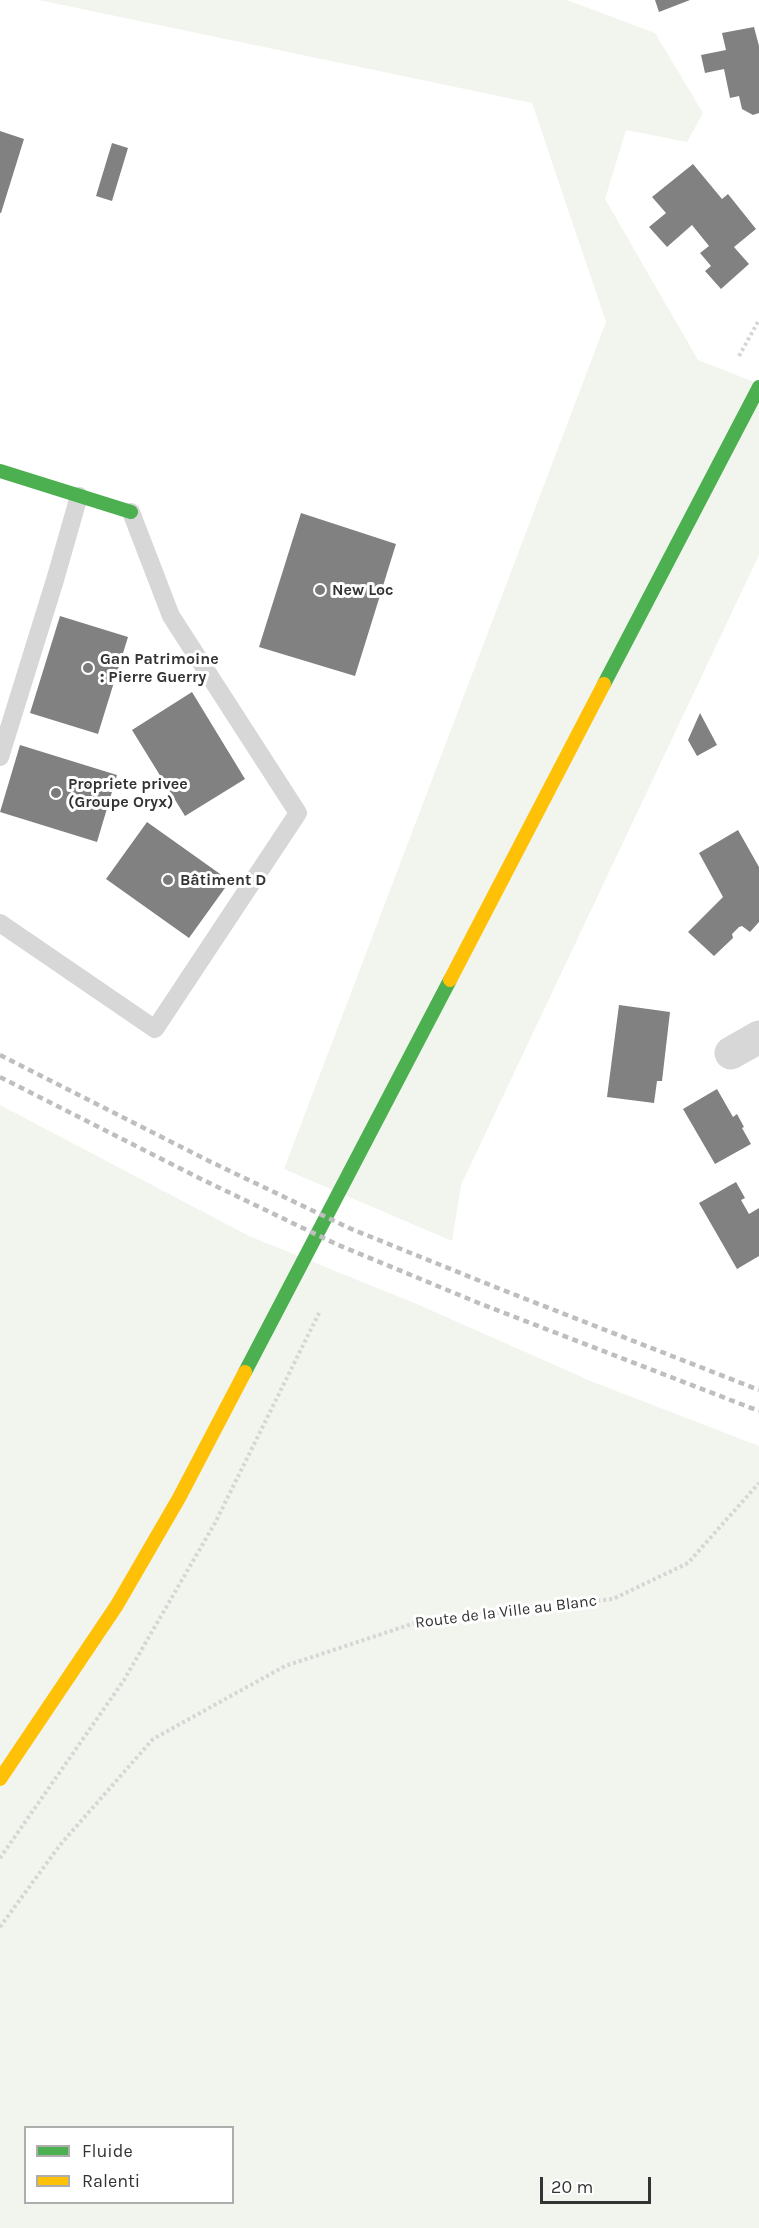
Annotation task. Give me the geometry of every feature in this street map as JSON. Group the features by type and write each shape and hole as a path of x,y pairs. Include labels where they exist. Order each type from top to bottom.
{"main road":[{"path":"0,1779 117,1605 179,1498 759,387"},
{"path":"0,471 131,512"}],"street":[{"path":"731,1053 759,1036"}],"lane":[{"path":"0,757 79,495"},
{"path":"0,923 155,1029 298,813 171,616 131,512"}],"path":[{"name":"Route de la Ville au Blanc","path":"0,1927 60,1845 153,1739 285,1666 418,1622 613,1599 688,1563 759,1483"}],"shaded area":[{"path":"39,0 567,0 655,33 703,113 687,142 626,130 605,199 698,360 759,384 759,555 461,1185 452,1241 284,1169 606,322 532,103"},
{"path":"0,1105 249,1236 419,1305 593,1382 759,1446 759,2228 0,2228"}],"building":[{"path":"655,0 690,0 659,12"},
{"path":"754,27 759,46 759,113 753,115 742,109 739,96 730,98 724,69 705,73 701,55 726,50 722,33"},
{"path":"0,131 24,139 1,213 0,213"},
{"path":"112,143 128,148 112,201 96,196"},
{"path":"693,164 722,199 728,194 756,229 734,247 749,264 721,289 705,271 711,266 700,253 709,246 692,225 667,247 649,227 666,213 652,197"},
{"path":"301,513 396,544 355,676 259,647"},
{"path":"60,616 128,637 98,734 30,713"},
{"path":"192,692 245,779 185,816 132,730"},
{"path":"700,713 717,745 697,756 688,740"},
{"path":"20,745 117,775 97,842 0,812"},
{"name":"Bâtiment D","path":"147,822 230,881 189,938 106,879"},
{"path":"738,830 759,867 759,922 750,932 742,926 739,927 732,934 733,938 714,956 688,932 723,897 699,853"},
{"path":"619,1005 670,1012 662,1081 657,1081 654,1103 607,1097"},
{"path":"717,1089 733,1117 737,1114 751,1144 715,1164 683,1109"},
{"path":"736,1182 745,1198 741,1200 749,1214 759,1208 759,1256 737,1269 699,1203"}],"railway":[{"path":"0,1055 209,1161 349,1228 759,1390"},
{"path":"0,1077 197,1177 336,1244 481,1304 759,1411"}],"traffic: fast":[{"path":"604,684 759,387"},
{"path":"0,471 131,512"},
{"path":"245,1372 450,980"}],"traffic: slow":[{"path":"450,980 604,684"},
{"path":"0,1779 117,1605 179,1498 245,1372"}],"place":[{"name":"New Loc","path":"320,590"},
{"name":"Gan Patrimoine : Pierre Guerry","path":"88,668"},
{"name":"Propriete privee (Groupe Oryx)","path":"56,793"},
{"name":"Bâtiment D","path":"168,880"}]}
